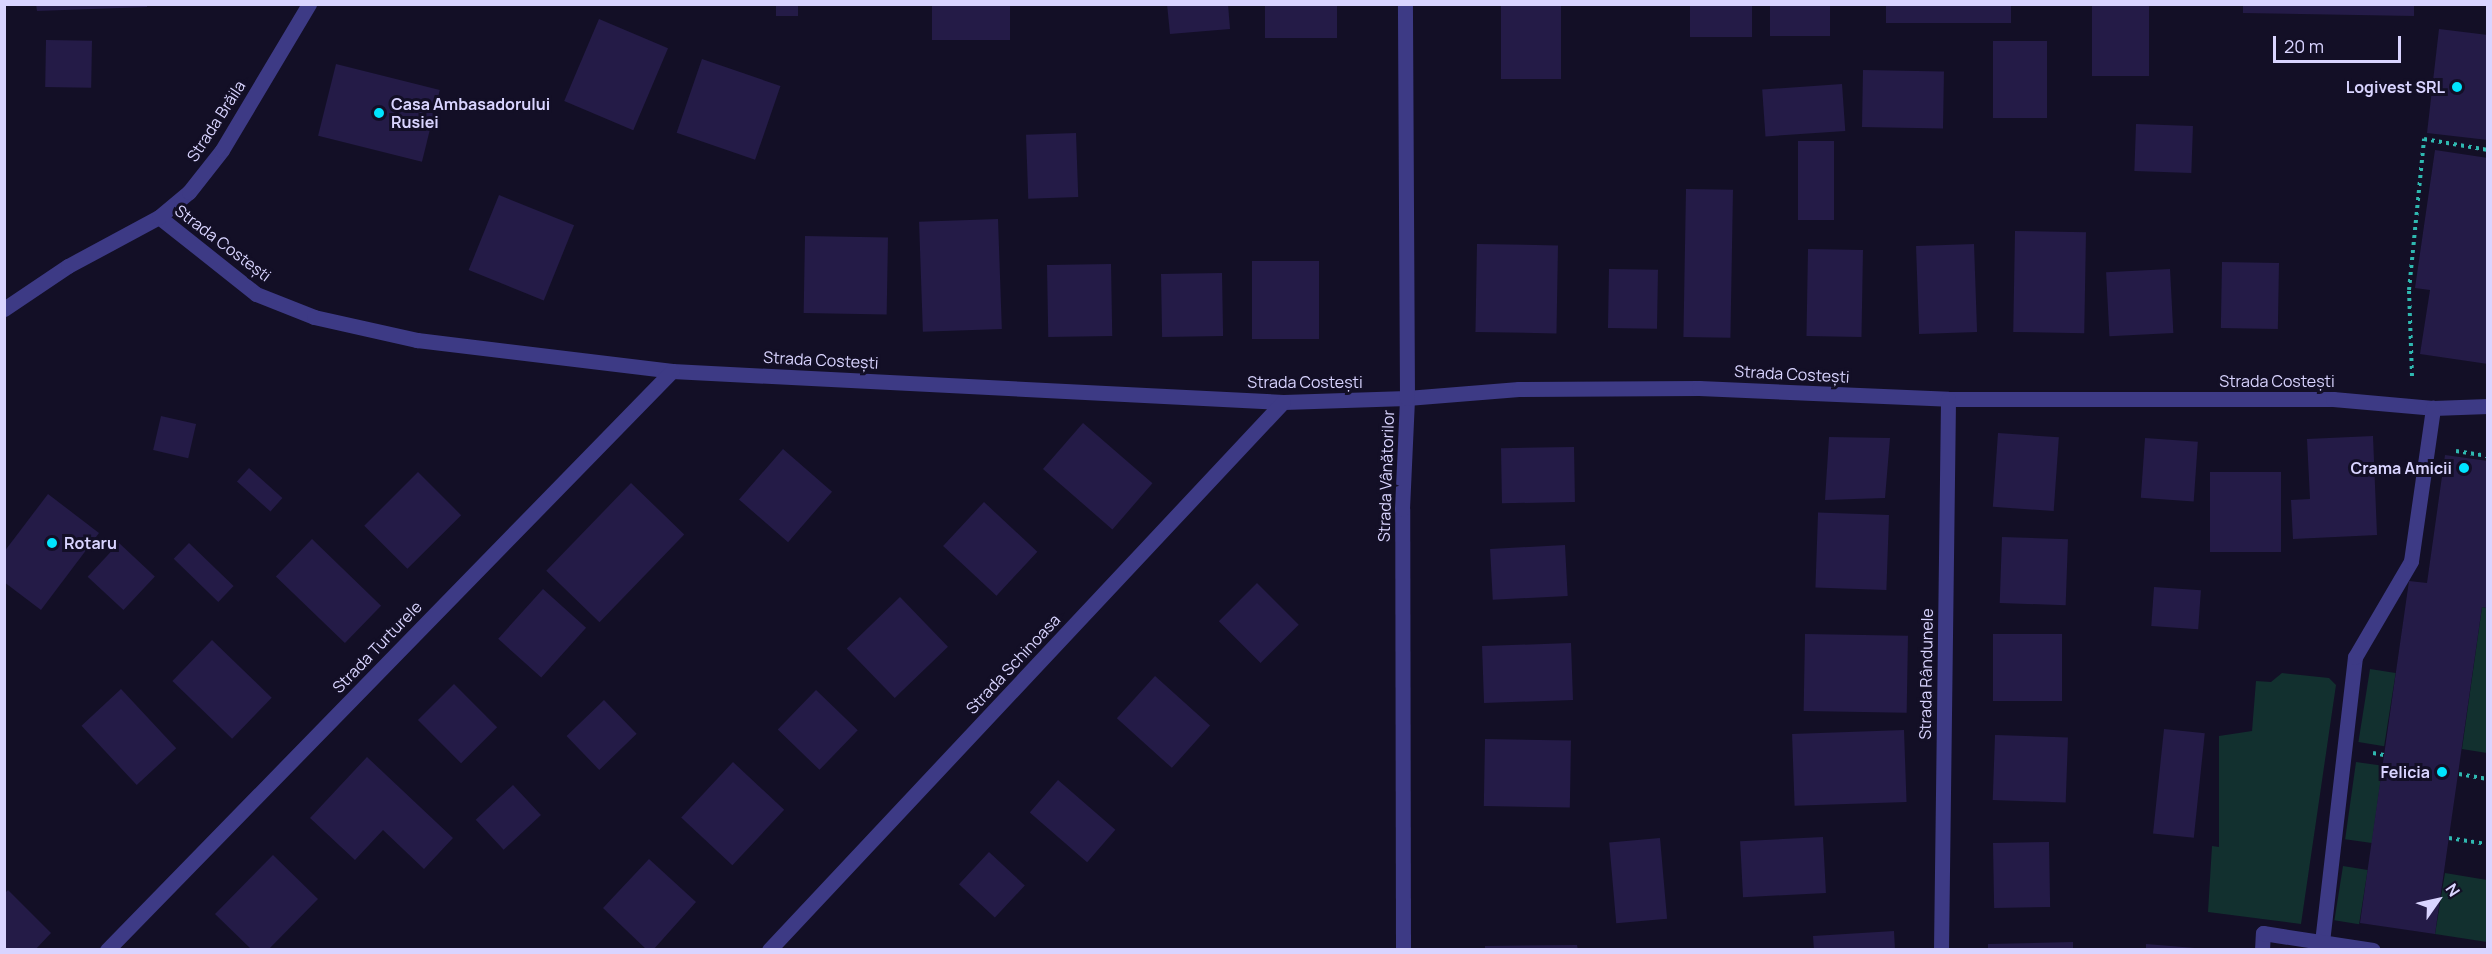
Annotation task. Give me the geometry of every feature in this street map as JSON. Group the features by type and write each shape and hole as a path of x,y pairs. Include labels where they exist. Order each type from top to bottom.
{"street":[{"name":"Strada Brăila","path":"4,309 68,266 159,217 189,192 222,150 309,4"},
{"name":"Strada Vânătorilor","path":"1403,950 1402,509 1407,398 1405,4"},
{"name":"Strada Costești","path":"159,217 256,294 314,317 417,340 672,371 1283,402 1407,398 1519,389 1699,388 1948,399 2333,399 2433,408 2487,406"},
{"name":"Strada Turturele","path":"107,950 672,371"},
{"name":"Strada Rândunele","path":"1941,950 1948,399"},
{"name":"Strada Schinoasa","path":"769,950 1283,402"},
{"path":"2322,942 2355,657 2411,561 2433,408"},
{"path":"2262,950 2263,933 2373,950"}],"path":[{"path":"2412,406 2409,290 2424,139 2487,150"},
{"path":"2459,774 2487,779"},
{"path":"2449,838 2487,844"}],"green space":[{"path":"2482,607 2488,608 2487,753 2462,749"},
{"path":"2370,669 2396,673 2384,746 2358,742"},
{"path":"2282,673 2329,678 2336,685 2301,924 2208,912 2212,846 2219,847 2219,736 2252,731 2256,681 2271,682"},
{"path":"2356,762 2383,766 2372,843 2345,839"},
{"path":"2343,866 2368,870 2359,924 2334,920"},
{"path":"2445,873 2487,880 2487,942 2435,934"}],"building":[{"path":"36,4 147,4 147,7 37,11"},
{"path":"776,4 798,4 798,16 776,16"},
{"path":"932,4 1010,4 1010,40 932,40"},
{"path":"1167,4 1228,4 1230,29 1170,34"},
{"path":"1265,4 1337,4 1337,38 1265,38"},
{"path":"1501,4 1561,4 1561,79 1501,79"},
{"path":"1690,4 1752,4 1752,37 1690,37"},
{"path":"1770,4 1830,4 1830,36 1770,36"},
{"path":"1886,4 2011,4 2011,23 1886,23"},
{"path":"2092,4 2149,4 2149,76 2092,76"},
{"path":"2243,4 2414,4 2414,16 2243,13"},
{"path":"599,19 668,48 633,130 564,101"},
{"path":"2439,29 2488,35 2488,140 2427,133"},
{"path":"46,40 92,41 91,88 45,87"},
{"path":"1993,41 2047,41 2047,118 1993,118"},
{"path":"702,59 780,86 755,160 677,133"},
{"name":"Casa Ambasadorului Rusiei","path":"336,64 440,90 422,162 318,136"},
{"path":"1863,70 1944,71 1943,128 1862,127"},
{"path":"1842,84 1845,131 1765,136 1762,90"},
{"path":"2136,124 2193,126 2191,173 2134,171"},
{"path":"1076,133 1078,197 1028,199 1026,135"},
{"path":"1798,141 1834,141 1834,220 1798,220"},
{"path":"2435,150 2488,158 2488,364 2420,354 2430,290 2415,288"},
{"path":"1686,189 1733,190 1730,338 1683,337"},
{"path":"499,195 574,225 544,300 469,270"},
{"path":"998,219 1002,329 923,332 919,222"},
{"path":"2015,231 2086,232 2084,333 2013,332"},
{"path":"805,236 888,237 887,314 804,313"},
{"path":"1477,244 1558,245 1556,333 1475,332"},
{"path":"1974,244 1977,332 1919,334 1916,246"},
{"path":"1808,249 1863,250 1861,337 1806,336"},
{"path":"1252,261 1319,261 1319,339 1252,339"},
{"path":"2222,262 2279,263 2278,329 2221,328"},
{"path":"1111,264 1112,336 1048,337 1047,265"},
{"path":"1609,269 1658,270 1657,329 1608,328"},
{"path":"2170,269 2173,333 2109,336 2106,272"},
{"path":"1222,273 1223,336 1162,337 1161,274"},
{"path":"161,416 196,424 188,458 153,450"},
{"path":"1083,423 1152,483 1112,529 1043,469"},
{"path":"1998,433 2059,437 2054,511 1993,507"},
{"path":"2373,436 2377,535 2293,539 2291,500 2310,499 2307,439"},
{"path":"1829,437 1890,438 1885,498 1825,500"},
{"path":"2145,438 2198,442 2194,502 2141,498"},
{"path":"1574,447 1575,502 1502,503 1501,448"},
{"path":"783,449 832,492 788,542 739,500"},
{"path":"2445,455 2488,461 2488,608 2482,607 2435,934 2360,923 2409,581 2427,583"},
{"path":"249,468 282,498 270,511 237,481"},
{"path":"418,472 461,515 407,569 364,526"},
{"path":"2210,472 2281,472 2281,552 2210,552"},
{"path":"631,483 684,534 599,622 546,571"},
{"name":"Rotaru","path":"48,494 99,533 41,610 4,582 4,552"},
{"path":"984,502 1037,552 996,596 943,546"},
{"path":"1818,513 1889,515 1886,590 1815,587"},
{"path":"2002,537 2068,539 2066,605 2000,603"},
{"path":"312,539 381,606 345,643 276,576"},
{"path":"119,543 155,576 123,610 88,577"},
{"path":"189,543 234,586 218,602 174,559"},
{"path":"1565,545 1568,596 1493,600 1490,549"},
{"path":"1257,583 1299,625 1261,663 1219,621"},
{"path":"2154,587 2201,590 2198,629 2151,626"},
{"path":"543,589 586,628 541,678 498,639"},
{"path":"900,597 948,647 895,698 847,648"},
{"path":"1805,634 1908,636 1907,713 1804,711"},
{"path":"1993,634 2062,634 2062,701 1993,701"},
{"path":"212,640 272,698 232,739 172,681"},
{"path":"1571,643 1573,700 1484,703 1482,646"},
{"path":"1155,676 1210,726 1172,768 1117,718"},
{"path":"454,684 497,727 461,763 418,720"},
{"path":"121,689 176,748 137,785 82,726"},
{"path":"816,690 858,730 820,770 778,730"},
{"path":"604,700 637,734 599,770 567,736"},
{"path":"2164,729 2205,733 2194,838 2153,833"},
{"path":"1904,730 1907,802 1795,806 1792,734"},
{"path":"1995,735 2068,738 2066,803 1993,800"},
{"path":"1485,739 1571,741 1570,807 1484,806"},
{"path":"367,757 453,838 424,869 383,830 355,860 310,818"},
{"path":"733,762 784,810 732,865 681,818"},
{"path":"1058,780 1115,830 1087,862 1030,812"},
{"path":"513,785 541,815 504,850 476,820"},
{"path":"1823,837 1826,893 1743,897 1740,841"},
{"path":"1660,838 1667,919 1616,923 1609,842"},
{"path":"2049,842 2050,907 1994,908 1993,843"},
{"path":"989,852 1025,885 995,918 959,884"},
{"path":"273,855 318,899 268,950 252,950 215,914"},
{"path":"649,859 696,902 653,950 647,950 603,908"},
{"path":"8,890 51,933 35,950 4,950 4,894"},
{"path":"1894,931 1895,950 1814,950 1813,936"},
{"path":"2073,942 2073,950 1988,950 1988,944"},
{"path":"2146,944 2195,948 2195,950 2146,950"},
{"path":"1577,945 1578,950 1485,950 1485,946"}],"place":[{"name":"Logivest SRL","path":"2457,87"},
{"name":"Casa Ambasadorului Rusiei","path":"379,113"},
{"name":"Crama Amicii","path":"2464,468"},
{"name":"Rotaru","path":"52,543"},
{"name":"Felicia","path":"2442,772"}]}
